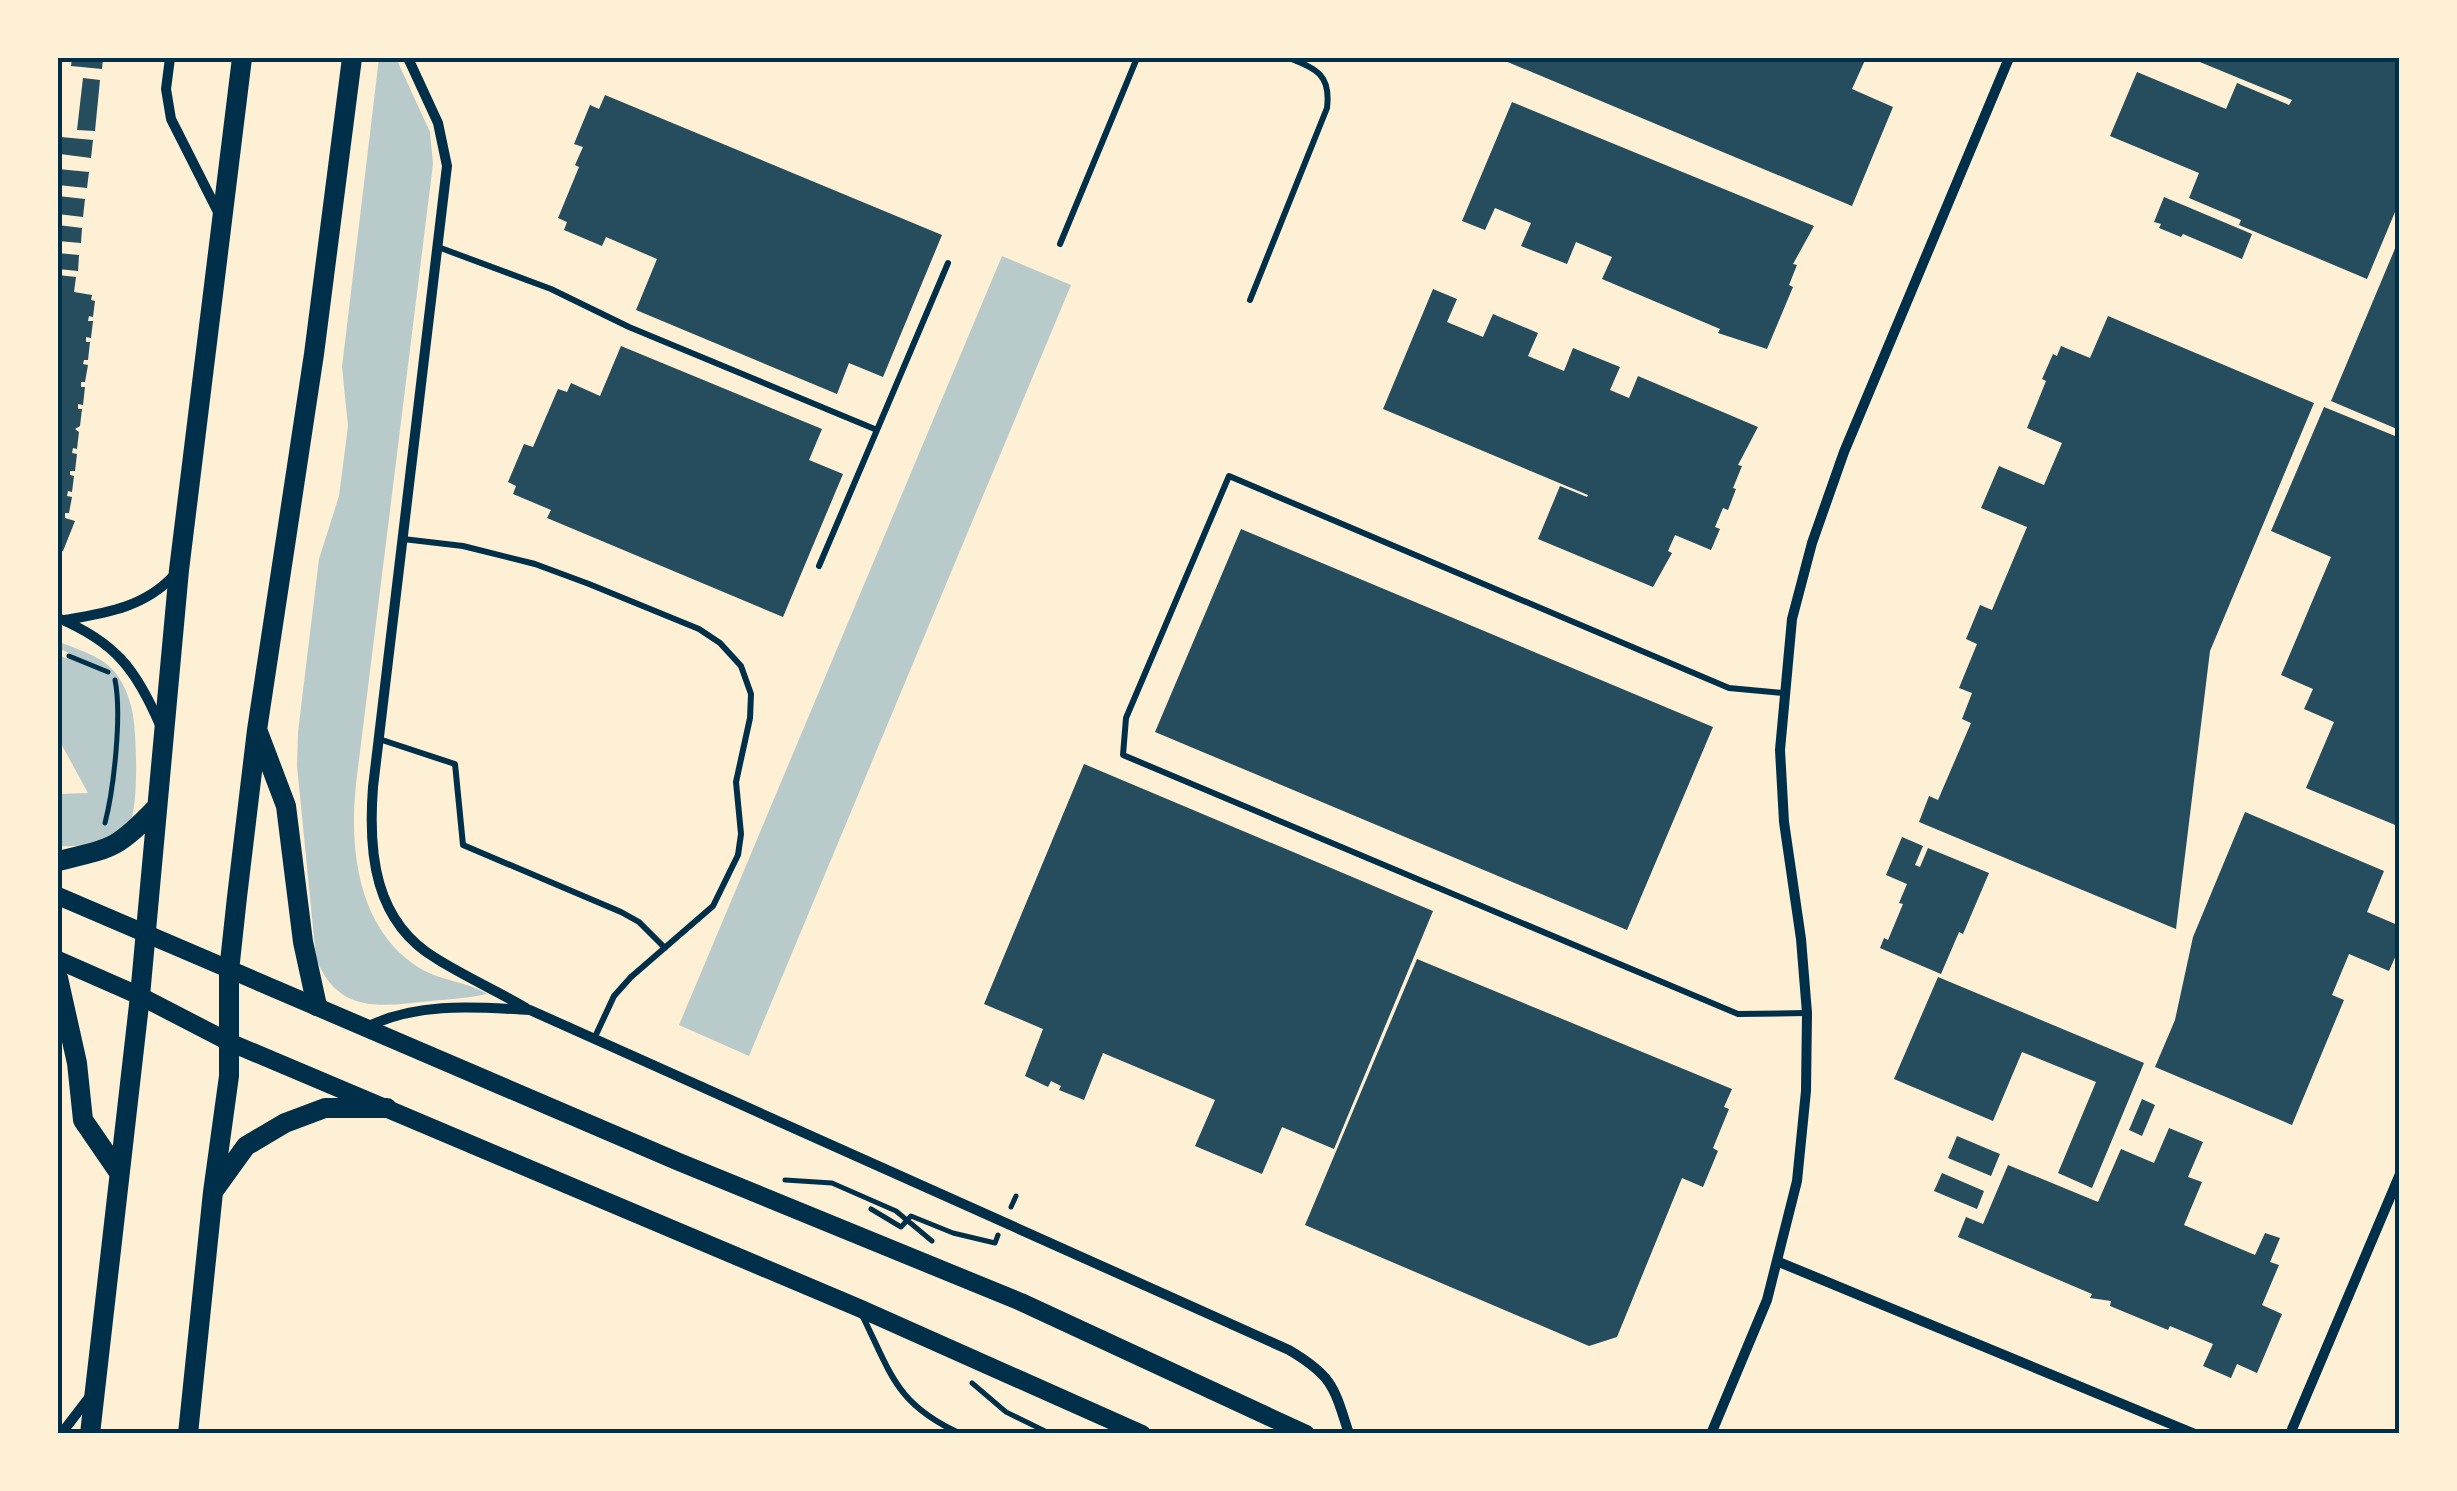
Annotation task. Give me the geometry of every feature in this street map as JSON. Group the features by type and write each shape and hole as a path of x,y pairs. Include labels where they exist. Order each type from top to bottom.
{"highway":[{"path":"90,1434 140,996 179,570 242,58"},
{"path":"188,1434 229,1076 229,971 258,730 314,354 352,58"},
{"path":"258,730 286,806 303,942 317,1006"},
{"path":"58,860 104,851 127,839 157,807"},
{"path":"58,978 77,1063 84,1120 118,1171"},
{"path":"213,1192 246,1146 285,1123 325,1108 387,1108"}],"main road":[{"path":"58,896 680,1162 1021,1302 1306,1434"},
{"path":"58,960 229,1042 859,1308 1142,1434"}],"street":[{"path":"170,58 166,89 171,119 221,218"},
{"path":"408,58 438,123 447,166 370,832 382,895 395,920 411,939 436,958 530,1010 1289,1350 1320,1368 1335,1389 1349,1434"},
{"path":"1711,1434 1779,1262 1797,1181 1806,1091 1807,1014 1802,939 1784,822 1780,750 1792,619 1812,543 1844,452 2009,58"},
{"path":"61,619 122,610 158,590 179,570"},
{"path":"61,619 93,636 127,662 144,688 164,736"},
{"path":"366,1027 406,1012 472,1007 530,1010"},
{"path":"2290,1434 2400,1174"},
{"path":"1779,1262 2195,1434"},
{"path":"61,1434 95,1390"}],"lane":[{"path":"1060,244 1137,58"},
{"path":"1250,300 1327,108 1329,92 1324,79 1314,68 1289,58"},
{"path":"437,246 551,289 629,327 877,430"},
{"path":"819,566 948,263"},
{"path":"1783,694 1729,688 1229,476 1126,718 1123,755 1738,1014 1807,1014"},
{"path":"402,539 463,546 535,564 589,584 700,629 720,643 741,666 751,694 750,718 736,782 741,834 738,855 713,906 614,996 594,1039"},
{"path":"379,739 455,764 463,845 621,912 639,922 666,948"},
{"path":"859,1308 900,1394 934,1422 961,1434"}],"path":[{"path":"69,656 106,671 115,679 118,694 111,790 101,837"},
{"path":"872,1209 901,1228 911,1216 994,1243 1016,1196"},
{"path":"1020,1420 1051,1434"}],"shaded area":[{"path":"379,58 396,58 430,132 433,164 356,784 357,862 371,912 401,954 431,974 487,994 378,1005 349,998 336,989 316,958 297,766 319,559 339,496 348,426 342,367"},
{"path":"1002,256 1071,285 749,1056 679,1025"},
{"path":"58,641 100,660 116,673 129,699 135,735 136,787 129,825 106,840 75,846 58,846 58,794 88,793 58,738 58,655 68,659 71,654 58,648"}],"building":[{"path":"72,58 103,58 102,69 71,66"},
{"path":"1498,58 1866,58 1852,89 1893,107 1852,206"},
{"path":"2190,58 2400,58 2400,200 2367,279 2239,225 2241,220 2189,198 2199,173 2110,136 2137,72 2226,109 2237,83 2289,105 2292,100"},
{"path":"83,78 100,80 95,131 77,130"},
{"path":"605,95 942,235 883,377 849,363 837,394 636,310 657,259 606,237 602,246 564,230 567,222 558,218 579,167 575,165 583,147 574,144 590,105 599,109"},
{"path":"1512,102 1814,226 1793,264 1797,265 1789,285 1793,287 1767,349 1718,333 1720,329 1602,279 1612,257 1576,242 1567,264 1521,246 1531,223 1495,208 1485,230 1462,221"},
{"path":"61,137 93,140 91,158 60,154"},
{"path":"58,169 89,172 87,188 58,185"},
{"path":"58,196 85,199 83,217 58,214"},
{"path":"2164,197 2252,234 2242,259 2159,228 2161,224 2154,222"},
{"path":"58,225 82,228 81,243 58,241"},
{"path":"2399,239 2400,423 2397,429 2331,401"},
{"path":"58,253 79,255 78,271 58,269"},
{"path":"58,275 76,277 74,292 92,295 91,300 95,301 93,317 89,316 88,321 93,321 91,338 86,337 86,342 90,342 88,360 83,364 88,365 85,382 81,382 81,387 85,387 83,405 78,404 78,409 82,409 80,426 75,429 79,432 77,449 73,448 72,453 77,454 75,471 70,471 74,476 72,492 68,491 67,496 72,497 69,513 65,513 65,518 75,521 63,551 58,549"},
{"path":"1433,289 1457,299 1447,322 1483,337 1493,314 1538,333 1528,356 1564,371 1573,348 1620,367 1610,390 1629,398 1638,376 1758,427 1738,465 1742,466 1733,488 1736,489 1728,510 1723,508 1715,527 1720,529 1711,550 1675,535 1668,551 1672,553 1653,587 1538,539 1560,486 1588,495 1383,409"},
{"path":"2108,316 2314,403 2210,651 2176,929 1919,822 1929,796 1938,800 1971,723 1962,719 1972,693 1959,688 1977,644 1966,639 1980,605 1992,610 2027,527 1981,508 1999,466 2044,485 2062,443 2027,428 2046,381 2042,379 2061,346 2090,358"},
{"path":"621,346 822,429 809,460 843,474 783,617 547,518 551,510 513,494 516,486 508,482 524,444 533,447 558,389 567,392 571,383 600,396"},
{"path":"2324,407 2400,438 2400,827 2306,788 2334,722 2304,709 2313,689 2281,675 2331,557 2271,531"},
{"path":"1241,529 1713,727 1627,930 1155,732"},
{"path":"1084,764 1433,911 1334,1149 1282,1127 1262,1174 1195,1146 1215,1100 1103,1053 1084,1100 1059,1090 1061,1086 1051,1081 1048,1087 1025,1076 1043,1029 984,1004"},
{"path":"2245,812 2384,871 2367,912 2400,926 2400,946 2389,971 2349,954 2332,995 2344,1000 2292,1125 2155,1067 2175,1020 2193,937"},
{"path":"1902,837 1923,846 1915,865 1920,867 1928,848 1989,873 1941,974 1880,948 1884,938 1888,940 1907,884 1886,875"},
{"path":"1417,959 1732,1089 1724,1107 1729,1109 1713,1148 1718,1151 1703,1187 1682,1178 1617,1337 1589,1346 1305,1225"},
{"path":"1938,977 2144,1063 2092,1188 2058,1173 2096,1082 2022,1052 1993,1121 1894,1079"},
{"path":"2142,1099 2155,1105 2142,1136 2129,1130"},
{"path":"2169,1128 2203,1142 2188,1177 2202,1182 2184,1225 2255,1255 2265,1233 2280,1238 2270,1262 2279,1265 2262,1305 2282,1314 2257,1373 2237,1364 2231,1378 2203,1366 2213,1344 2110,1306 2111,1301 2090,1298 2092,1294 1958,1237 1966,1217 1983,1224 2008,1165 2098,1202 2121,1149 2154,1163"},
{"path":"1957,1136 2000,1154 1991,1176 1948,1158"},
{"path":"1942,1173 1984,1191 1977,1209 1934,1191"}]}
